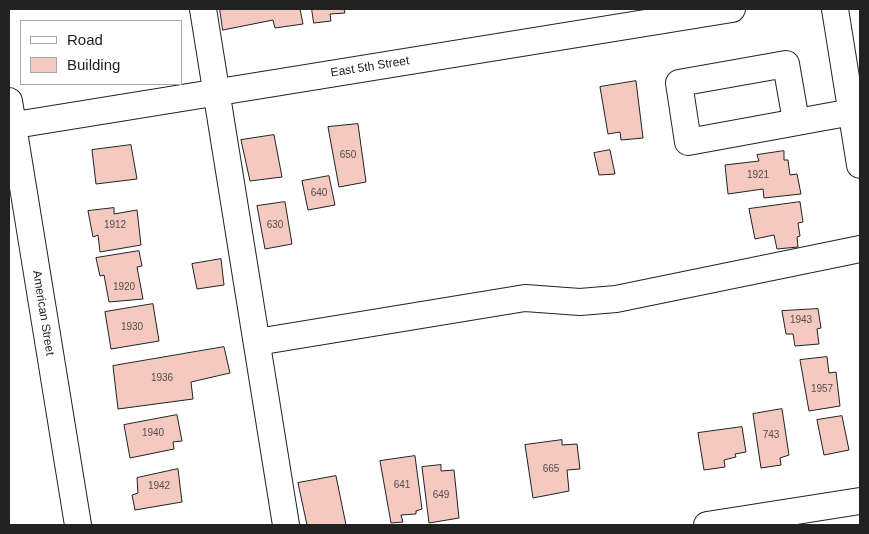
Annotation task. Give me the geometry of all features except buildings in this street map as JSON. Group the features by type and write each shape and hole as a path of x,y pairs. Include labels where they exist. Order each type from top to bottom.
{"street":[{"path":"203,9 286,525"},
{"name":"East 5th Street","path":"10,117 216,92 732,9"},
{"path":"835,9 860,165"},
{"path":"796,121 786,64 679,83 688,142 852,112"},
{"name":"American Street","path":"10,117 78,525"},
{"path":"257,342 525,298 580,302 616,299 860,249"},
{"path":"707,525 860,501"}]}
